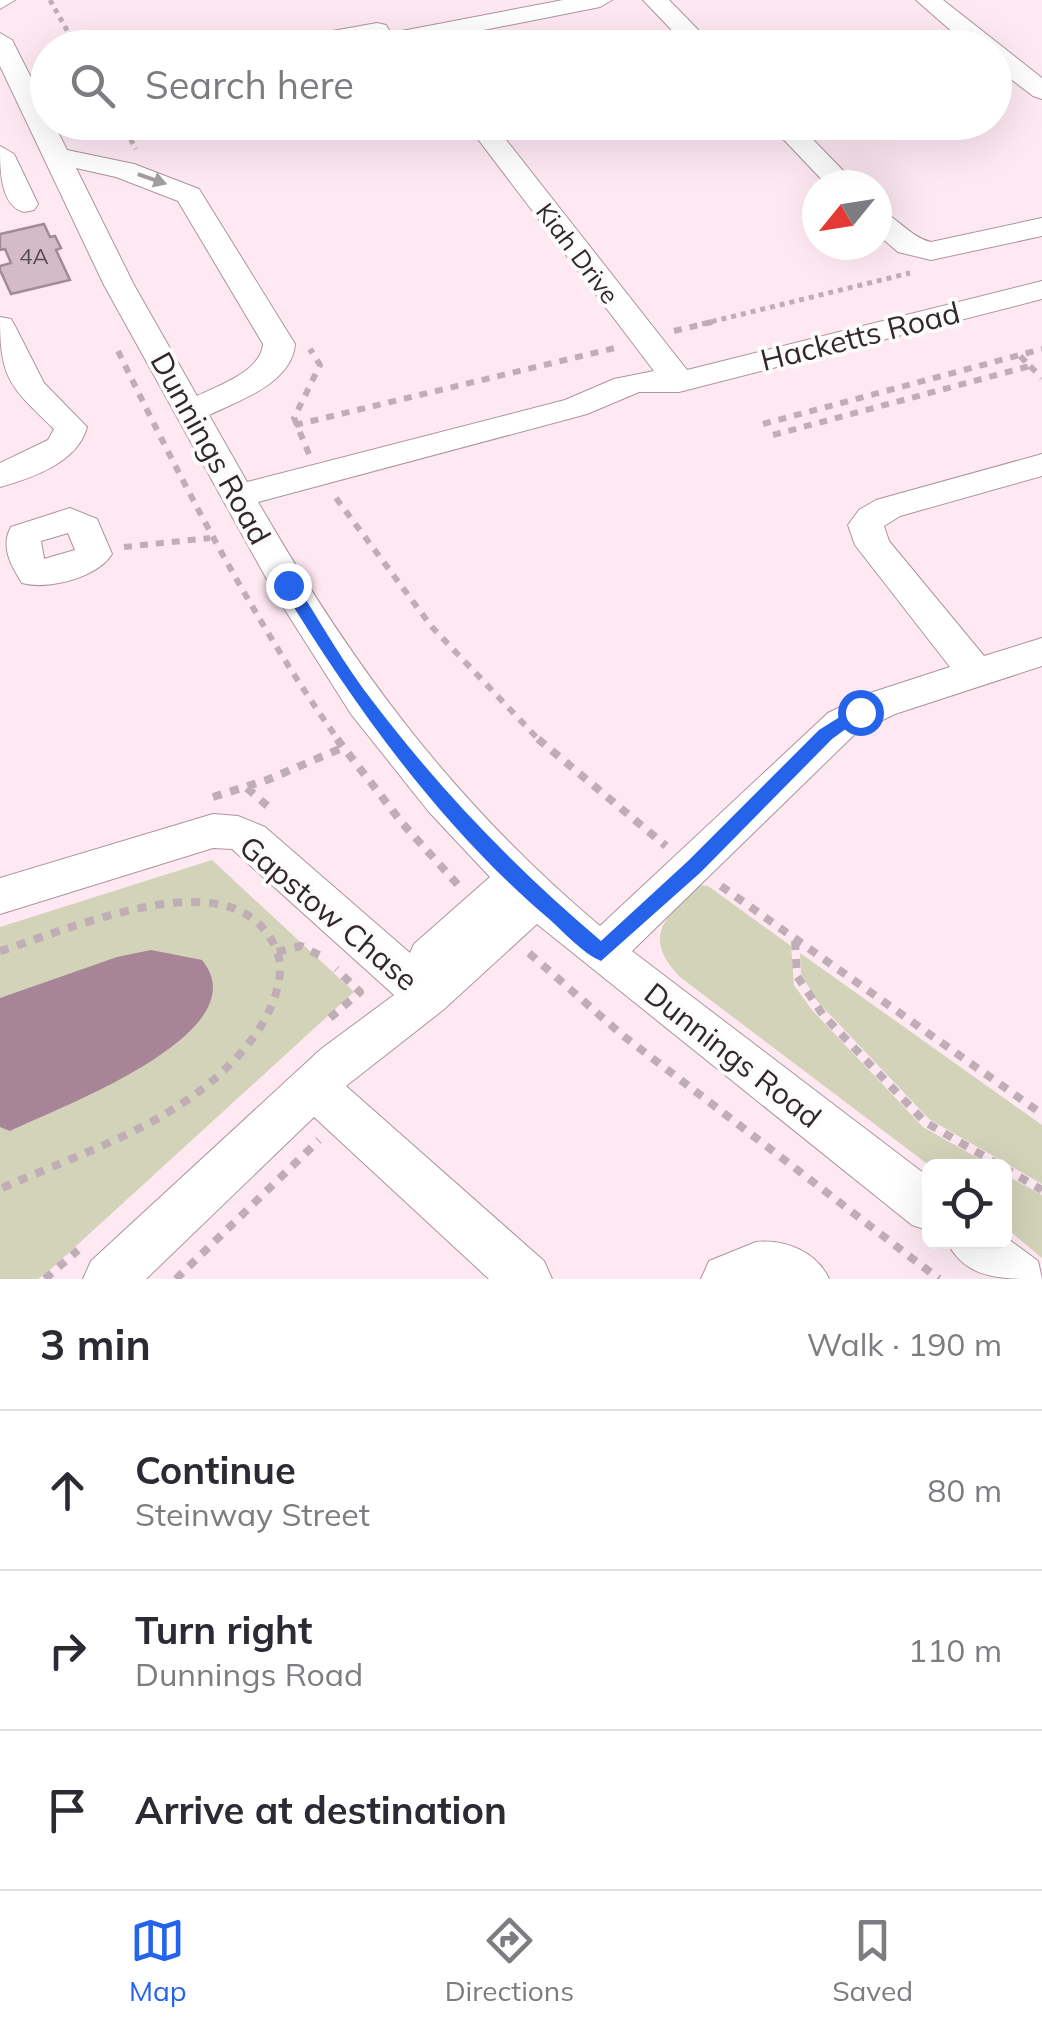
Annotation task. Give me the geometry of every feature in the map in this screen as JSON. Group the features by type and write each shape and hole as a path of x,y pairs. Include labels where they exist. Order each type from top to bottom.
{"street":[{"path":"445,30 600,0"},
{"path":"656,0 686,30"},
{"path":"928,0 965,30"},
{"name":"Dunnings Road","path":"0,40 30,86"},
{"path":"1012,67 1042,91"},
{"name":"Dunnings Road","path":"53,140 119,285 288,585 365,704 443,801 527,888 601,953 922,1202"},
{"name":"Kiah Drive","path":"492,140 678,382"},
{"path":"798,140 828,170"},
{"path":"58,156 124,170 189,195 280,344 282,353 277,362 191,411"},
{"path":"892,233 903,243 931,252 1042,227"},
{"name":"Hacketts Road","path":"238,496 576,407 618,408 667,396 678,382 1042,290"},
{"path":"0,476 60,448 70,435 68,421 30,388 5,346"},
{"path":"977,674 873,545 866,525 870,518 888,508 1042,465"},
{"path":"13,564 36,574 46,573 79,564 94,554"},
{"path":"601,953 709,877 842,722 871,708 1042,652"},
{"name":"Gapstow Chase","path":"0,896 213,830 238,833 417,987"},
{"path":"101,1258 330,1072 527,888"},
{"path":"330,1072 526,1279"},
{"path":"981,1249 1020,1279"},
{"path":"727,1279 747,1268 776,1264 803,1279"}],"path":[{"path":"50,0 67,30"},
{"path":"763,424 1042,349"},
{"path":"1019,355 1042,378"},
{"path":"774,435 1030,366"},
{"path":"295,425 309,455"},
{"path":"336,498 433,628 510,710 606,798 709,877 1042,1114"},
{"path":"94,554 139,543 181,544 210,538"},
{"path":"709,877 738,874"},
{"path":"0,951 147,908 208,901 238,907 264,930 277,952 278,985 242,1050 208,1084 128,1133 0,1189"},
{"path":"796,940 798,976 823,1014 926,1122 988,1159"},
{"path":"176,1279 330,1072 360,992 312,949 301,946 277,952"},
{"path":"1012,1173 1042,1190"},
{"path":"45,1279 101,1258"}],"green space":[{"path":"212,860 354,992 52,1268 38,1279 0,1279 0,927"},
{"path":"699,885 708,886 791,946 794,985 812,1010 923,1127 980,1159 922,1160 680,977 668,962 660,938 662,927"},
{"path":"800,953 1042,1125 1042,1184 1012,1167 1012,1159 999,1159 929,1119 817,1001 801,974"},
{"path":"1012,1178 1042,1195 1042,1258 1012,1233"}],"shaded area":[{"path":"151,950 202,960 213,987 204,1014 180,1040 107,1086 10,1131 0,1127 0,998 117,957"}],"building":[{"path":"44,224 61,248 56,250 70,280 11,294 0,270 0,266 11,263 5,249 0,250 0,234"}],"route":[{"path":"288,585 365,704 443,801 536,898 601,953 694,867 826,734 860,712"}]}
